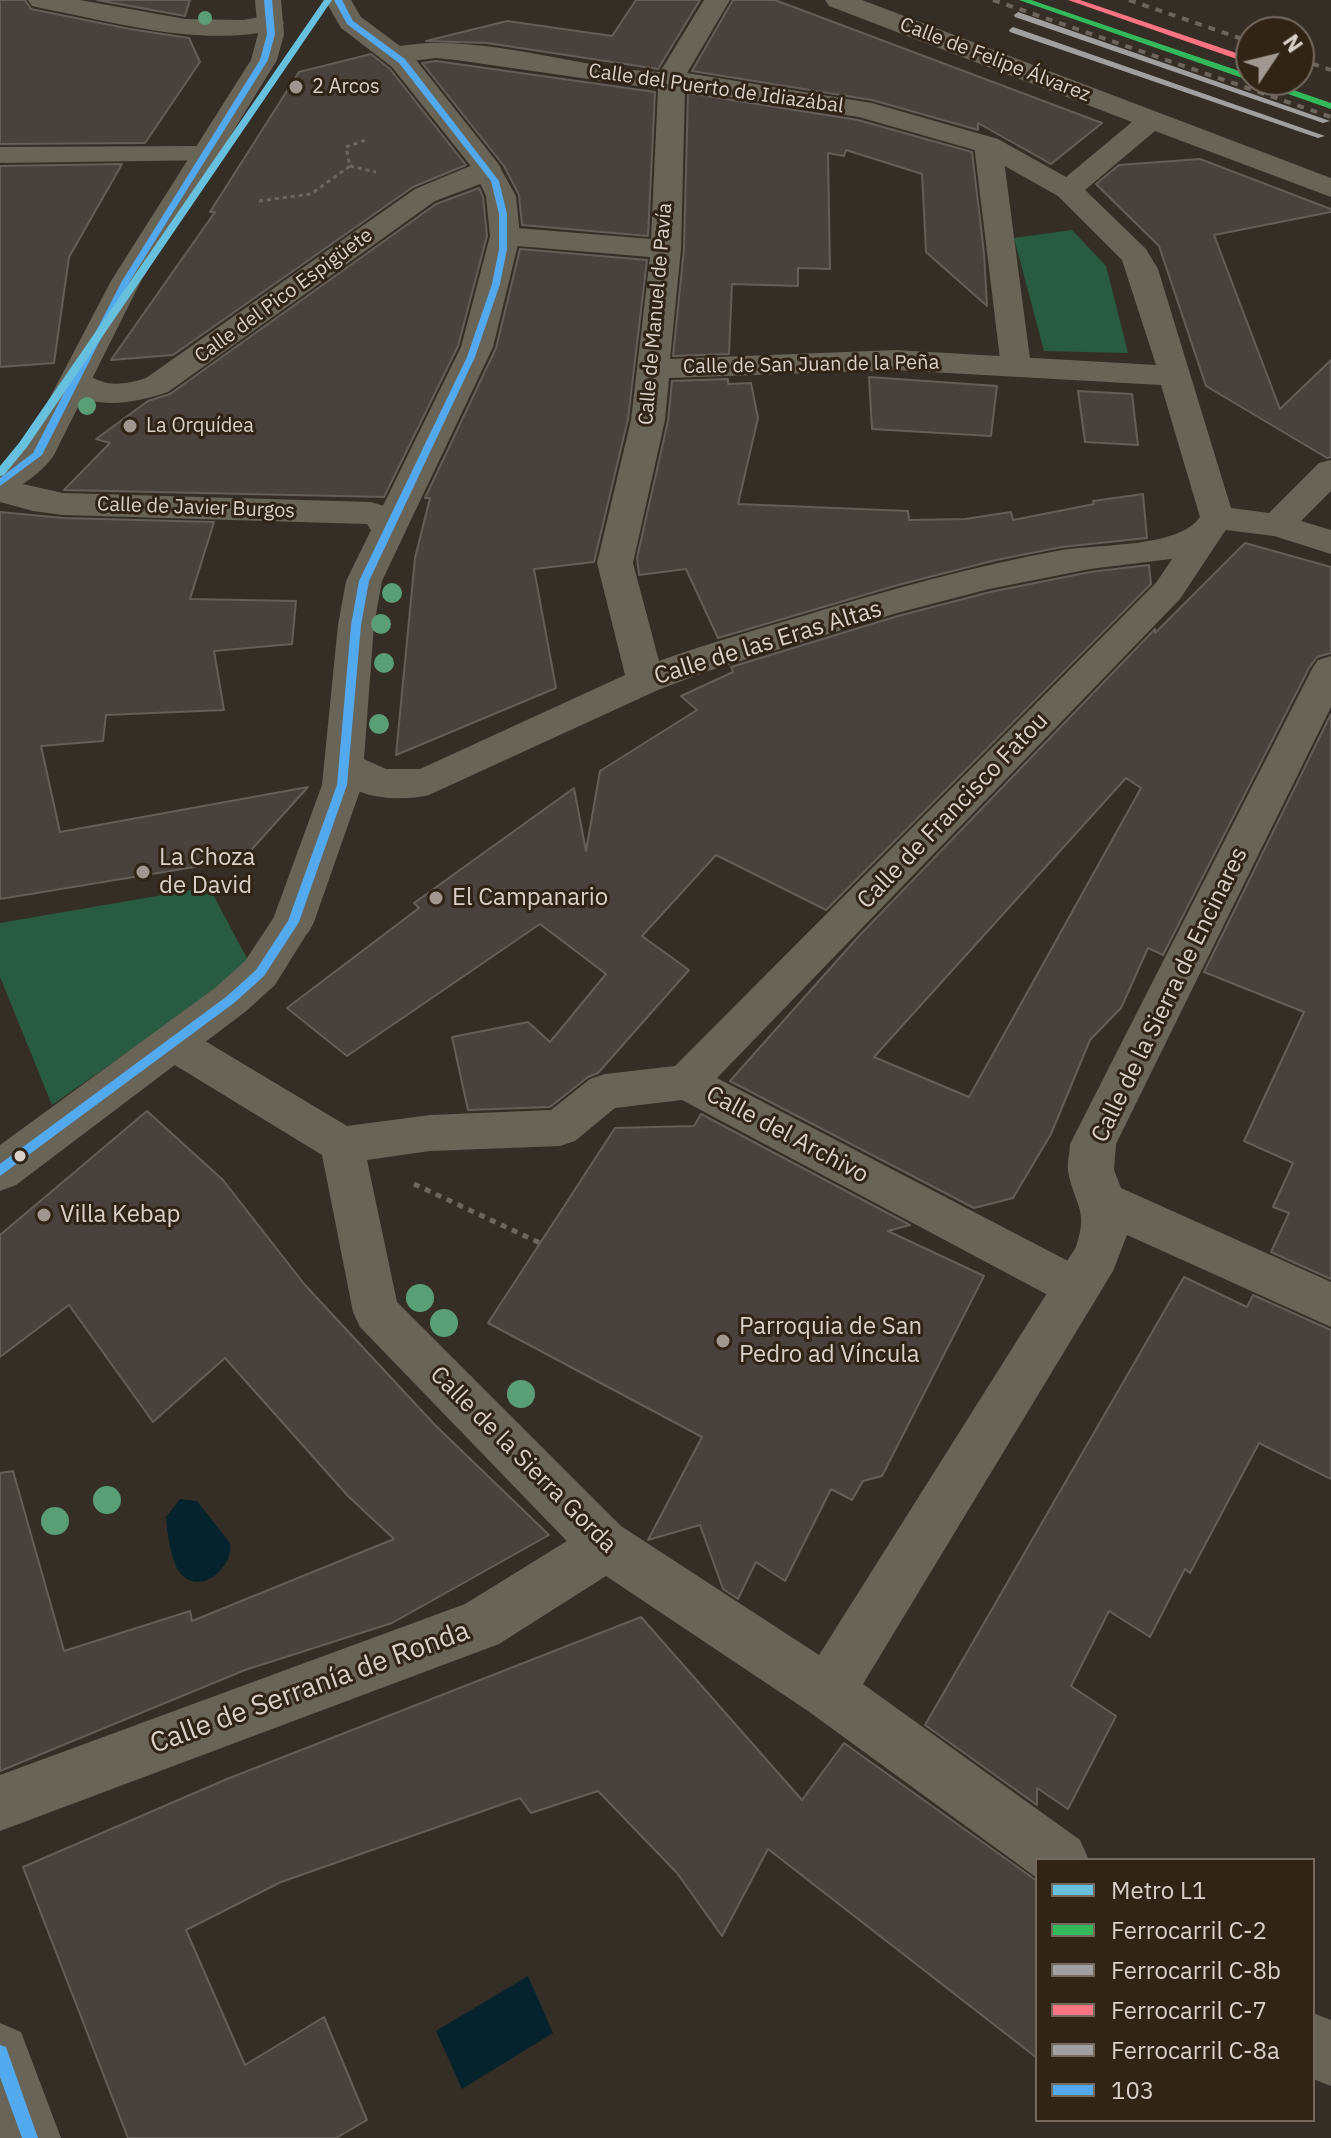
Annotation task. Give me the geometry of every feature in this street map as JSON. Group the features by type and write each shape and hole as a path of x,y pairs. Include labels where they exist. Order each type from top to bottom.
{"street":[{"path":"41,0 182,25 239,27 270,12"},
{"path":"0,1171 175,1044 260,973 293,922 342,785 356,625 364,581 477,347 505,236 501,196 487,168 395,55 350,22 338,0"},
{"name":"Calle de Manuel de Pavía","path":"645,681 615,563 648,420 666,249 672,82 675,68 717,0"},
{"name":"Calle de Felipe Álvarez","path":"838,0 1331,188"},
{"path":"0,483 37,455 126,281 264,60 270,12"},
{"name":"Calle del Puerto de Idiazábal","path":"395,55 436,50 456,52 672,82 698,82 862,109 988,145 1068,190 1135,255 1143,269 1213,524"},
{"path":"1068,190 1152,119"},
{"path":"988,145 1016,367"},
{"path":"0,155 207,154"},
{"name":"Calle del Pico Espigüete","path":"76,380 101,392 117,394 142,391 157,385 425,195 481,174 487,168"},
{"path":"505,236 666,249"},
{"name":"Calle de San Juan de la Peña","path":"654,369 895,360 1173,376"},
{"path":"1277,525 1331,471"},
{"name":"Calle de Javier Burgos","path":"0,490 33,500 63,504 371,513 379,516 387,529"},
{"path":"1213,524 1277,525 1331,542"},
{"name":"Calle de las Eras Altas","path":"346,765 383,786 408,787 429,781 645,681 769,639 986,578 1091,557 1189,543 1213,524"},
{"name":"Calle de Francisco Fatou","path":"686,1082 1168,591 1213,524"},
{"name":"Calle de la Sierra de Encinares","path":"827,1692 1096,1256 1106,1227 1103,1202 1091,1170 1093,1144 1331,669"},
{"path":"175,1044 342,1145"},
{"name":"Calle del Archivo","path":"342,1145 430,1133 560,1128 605,1092 686,1082 1077,1288"},
{"name":"Calle de la Sierra Gorda","path":"342,1145 376,1312 606,1546 827,1692 1057,1858"},
{"path":"1103,1202 1331,1305"},
{"name":"Calle de Serranía de Ronda","path":"0,1803 480,1625 606,1546"},
{"path":"0,2053 30,2138"}],"path":[{"path":"350,166 346,147 366,140"},
{"path":"259,201 311,194 350,166 376,172"},
{"path":"405,1179 540,1243"}],"green space":[{"path":"1072,230 1106,266 1128,353 1044,351 1014,238"},
{"path":"209,887 251,966 52,1105 0,977 0,923"}],"water":[{"path":"180,1499 197,1501 230,1543 227,1561 214,1576 206,1580 188,1580 174,1561 166,1517"},
{"path":"528,1976 553,2033 462,2089 436,2031"}],"building":[{"path":"0,0 25,0 31,9 189,38 200,62 145,143 0,144"},
{"path":"97,0 190,0 185,16"},
{"path":"636,0 700,0 658,69 487,43 426,41 507,21 612,36"},
{"path":"733,0 775,0 1102,123 1051,164 978,123 978,130 872,100 692,71"},
{"path":"371,54 390,69 466,165 413,187 173,355 111,360 215,212 210,212 299,72"},
{"path":"436,61 655,92 648,236 522,225 519,195 504,166 422,63"},
{"path":"688,93 858,120 972,152 987,306 926,252 922,174 846,150 844,156 828,153 830,269 798,268 798,286 732,284 729,354 673,356 684,249"},
{"path":"1200,159 1331,209 1331,212 1214,235 1280,409 1331,360 1331,457 1327,458 1206,386 1159,246 1096,184 1119,165"},
{"path":"122,164 69,257 54,363 0,367 0,166"},
{"path":"479,188 483,197 487,236 458,346 384,497 64,490 110,443 96,439 148,401 170,394 436,204"},
{"path":"520,249 647,260 628,419 594,562 534,569 556,688 396,755 415,558 430,498 425,498 496,348"},
{"path":"869,377 997,386 991,436 872,429"},
{"path":"728,379 728,384 751,383 758,418 738,504 908,511 909,520 965,519 1011,512 1013,520 1094,504 1093,501 1143,494 1147,538 1062,547 996,560 898,585 718,638 686,569 639,575 637,558 668,421 672,381"},
{"path":"1078,391 1132,394 1138,445 1085,442"},
{"path":"0,512 63,518 214,522 190,599 296,601 292,644 214,651 224,710 106,715 103,741 41,746 60,832 308,787 243,859 0,899"},
{"path":"1245,543 1331,567 1331,653 1317,657 1309,668 1163,955 1148,948 1121,1008 1090,1040 1051,1134 1013,1198 974,1208 730,1081 858,937 1155,629 1155,633","holes":["1126,778 1141,788 969,1097 874,1057"]},
{"path":"1149,565 1151,584 826,910 716,855 642,936 689,970 598,1073 588,1077 550,1107 468,1110 452,1037 528,1022 550,1042 606,974 540,924 347,1056 287,1008 419,908 414,903 574,788 586,851 600,771 697,710 681,696 733,672 731,667 898,616 990,592 1090,572"},
{"path":"1331,714 1331,1279 1271,1252 1289,1213 1273,1207 1293,1163 1244,1141 1304,1012 1204,972"},
{"path":"147,1111 223,1180 305,1285 435,1425 549,1535 392,1623 245,1670 0,1771 0,1473 13,1471 64,1651 190,1611 192,1621 394,1539 348,1496 225,1358 153,1422 69,1305 0,1357 0,1235"},
{"name":"Parroquia de San Pedro ad Víncula","path":"701,1114 910,1225 888,1231 984,1276 882,1476 863,1481 852,1500 831,1489 785,1581 756,1562 738,1599 723,1589 700,1525 648,1540 702,1437 488,1323 615,1128 694,1126"},
{"path":"1184,1277 1247,1307 1253,1295 1331,1330 1331,1479 1259,1443 1190,1573 1185,1569 1150,1637 1109,1611 1071,1686 1116,1716 1068,1809 1037,1788 1037,1805 925,1725"},
{"path":"641,1617 802,1800 844,1743 1035,1880 1035,2056 768,1849 722,1936 677,1873 598,1791 531,1813 520,1798 281,1882 186,1930 245,2065 324,2017 367,2120 336,2138 128,2138 23,1867 227,1779"}],"railway":[{"path":"993,0 1331,117"},
{"path":"1129,0 1235,36"},
{"path":"1315,64 1331,70"}],"metro line":[{"name":"L1","path":"0,473 23,445 328,0"}],"rail line":[{"name":"C-2","path":"1023,0 1235,73"},
{"name":"C-7","path":"1072,0 1235,56"},
{"name":"C-8b","path":"1018,15 1235,89"},
{"name":"C-8a","path":"1013,30 1241,108"},
{"name":"C-8b","path":"1254,96 1326,121"},
{"name":"C-2","path":"1302,96 1331,106"},
{"name":"C-8a","path":"1246,110 1321,136"}],"transit line":[{"name":"103","path":"0,483 37,455 126,281 264,60 271,34 268,0"},
{"name":"103","path":"0,1171 230,1000 260,973 293,922 342,785 356,625 364,581 471,357 496,284 503,249 503,214 495,181 402,61 350,22 338,0"},
{"name":"103","path":"0,2053 30,2138"}],"place":[{"name":"2 Arcos","path":"296,87"},
{"name":"La Orquídea","path":"130,426"},
{"name":"La Choza de David","path":"143,872"},
{"name":"El Campanario","path":"436,898"},
{"name":"Villa Kebap","path":"44,1215"},
{"name":"Parroquia de San Pedro ad Víncula","path":"723,1341"}]}
